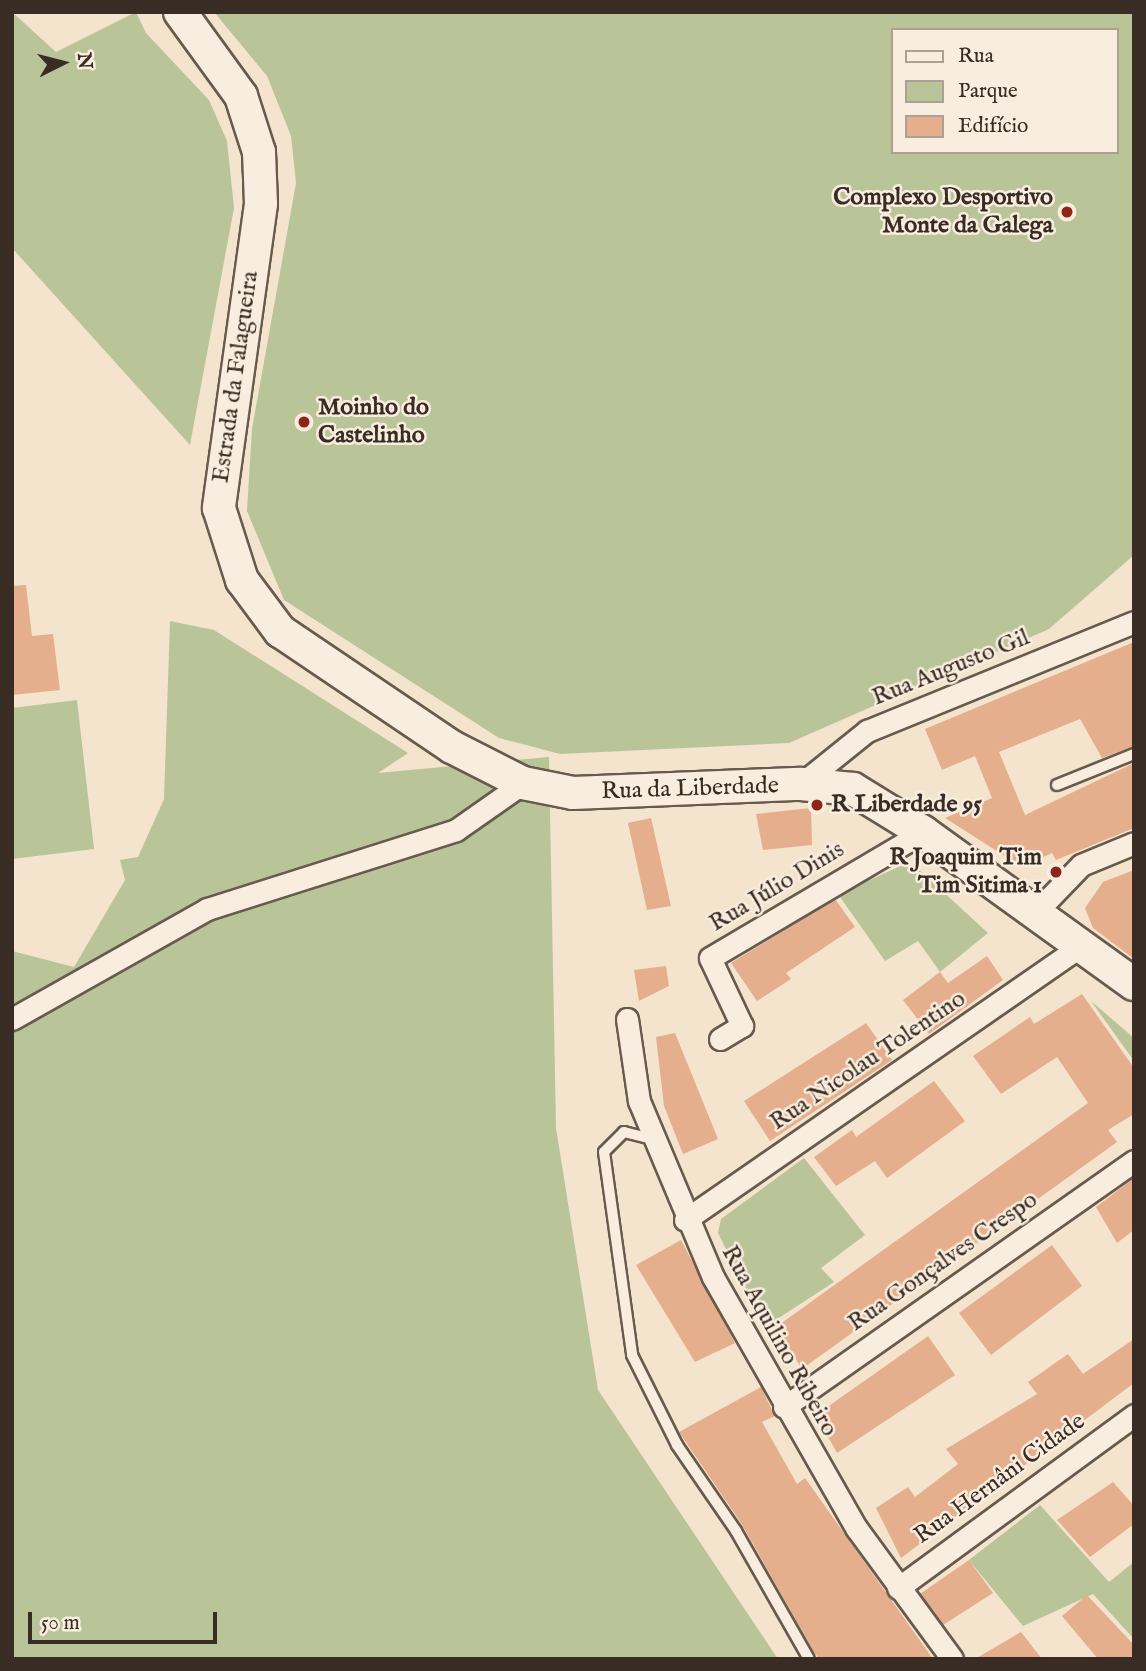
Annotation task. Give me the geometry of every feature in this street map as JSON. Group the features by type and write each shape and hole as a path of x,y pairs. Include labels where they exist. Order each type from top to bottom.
{"street":[{"name":"Estrada da Falagueira","path":"180,12 241,96 261,169 219,481 224,534 242,580 280,631 452,747 523,783"},
{"name":"Rua Augusto Gil","path":"801,784 867,731 1134,622"},
{"name":"Rua da Liberdade","path":"523,783 618,794 801,784 853,789 923,832 1134,984"},
{"path":"12,1019 208,908 456,830 523,783"},
{"name":"Rua Júlio Dinis","path":"720,1039 742,1026 710,958 923,832"},
{"path":"1035,913 1082,864 1134,844"},
{"name":"Rua Nicolau Tolentino","path":"685,1220 1081,946"},
{"name":"Rua Aquilino Ribeiro","path":"627,1019 639,1101 685,1220 784,1407 898,1588 952,1659"},
{"name":"Rua Gonçalves Crespo","path":"784,1407 1134,1161"},
{"name":"Rua Hernâni Cidade","path":"898,1588 1134,1415"}],"lane":[{"path":"1057,785 1134,754"},
{"path":"654,1140 624,1132 604,1152 632,1355 677,1445 736,1531 809,1659"}],"green space":[{"path":"12,12 56,52 136,12 146,33 209,100 227,141 234,208 190,445 12,248"},
{"path":"214,12 1134,12 1134,555 1049,629 789,743 560,754 499,738 284,600 247,511 252,429 296,183 291,136 267,76"},
{"path":"170,621 214,630 408,753 378,773 549,757 556,1128 598,1390 778,1659 12,1659 12,951 74,967 125,880 120,860 138,857 164,799"},
{"path":"77,700 94,849 12,859 12,708"},
{"path":"903,865 915,866 988,933 940,972 918,941 885,961 838,894"},
{"path":"1091,1001 1134,1038 1134,1061"},
{"path":"804,1158 865,1235 821,1268 834,1282 765,1327 718,1233 721,1219"},
{"path":"1040,1505 1109,1582 1134,1562 1134,1639 1093,1594 1023,1626 969,1560"}],"building":[{"path":"26,585 32,636 53,634 60,690 12,695 12,586"},
{"path":"1134,642 1134,746 1102,758 1080,719 999,752 1025,815 1134,763 1134,828 1056,860 1052,853 1022,867 945,818 992,798 975,756 942,770 925,729"},
{"path":"811,808 812,845 763,850 756,814"},
{"path":"651,818 671,906 647,910 628,823"},
{"path":"1134,870 1134,959 1093,928 1085,908 1103,882"},
{"path":"835,899 855,927 786,973 791,979 757,1001 731,963"},
{"path":"987,956 1003,980 929,1034 903,1000 940,972 948,983"},
{"path":"666,966 669,986 639,1001 634,970"},
{"path":"1082,994 1134,1068 1134,1114 1108,1130 1117,1142 802,1369 776,1327 1088,1103 1057,1057 1001,1094 973,1056 1030,1017 1034,1024"},
{"path":"866,1023 892,1060 770,1141 744,1101"},
{"path":"675,1033 718,1139 683,1154 664,1106 656,1037"},
{"path":"934,1081 965,1121 887,1178 875,1161 836,1186 814,1157 852,1130 856,1137"},
{"path":"1134,1178 1134,1230 1117,1243 1096,1207"},
{"path":"681,1240 735,1343 695,1362 636,1265"},
{"path":"1052,1245 1082,1286 991,1355 959,1313"},
{"path":"928,1336 955,1375 837,1453 816,1415"},
{"path":"1134,1339 1134,1383 901,1558 876,1508 908,1487 915,1497 958,1464 946,1449 1037,1394 1028,1382 1068,1354 1083,1374"},
{"path":"761,1387 775,1416 762,1422 797,1484 805,1478 933,1659 819,1659 812,1649 741,1523 679,1432"},
{"path":"1113,1482 1134,1506 1134,1524 1090,1557 1057,1520"},
{"path":"969,1560 993,1593 943,1625 920,1594"},
{"path":"1087,1595 1134,1645 1134,1659 1098,1659 1062,1616"},
{"path":"1021,1632 1042,1659 975,1659"}],"place":[{"name":"Complexo Desportivo Monte da Galega","path":"1067,212"},
{"name":"Moinho do Castelinho","path":"304,422"},
{"name":"R Liberdade 95","path":"817,805"},
{"name":"R Joaquim Tim Tim Sitima 1","path":"1056,872"}]}
